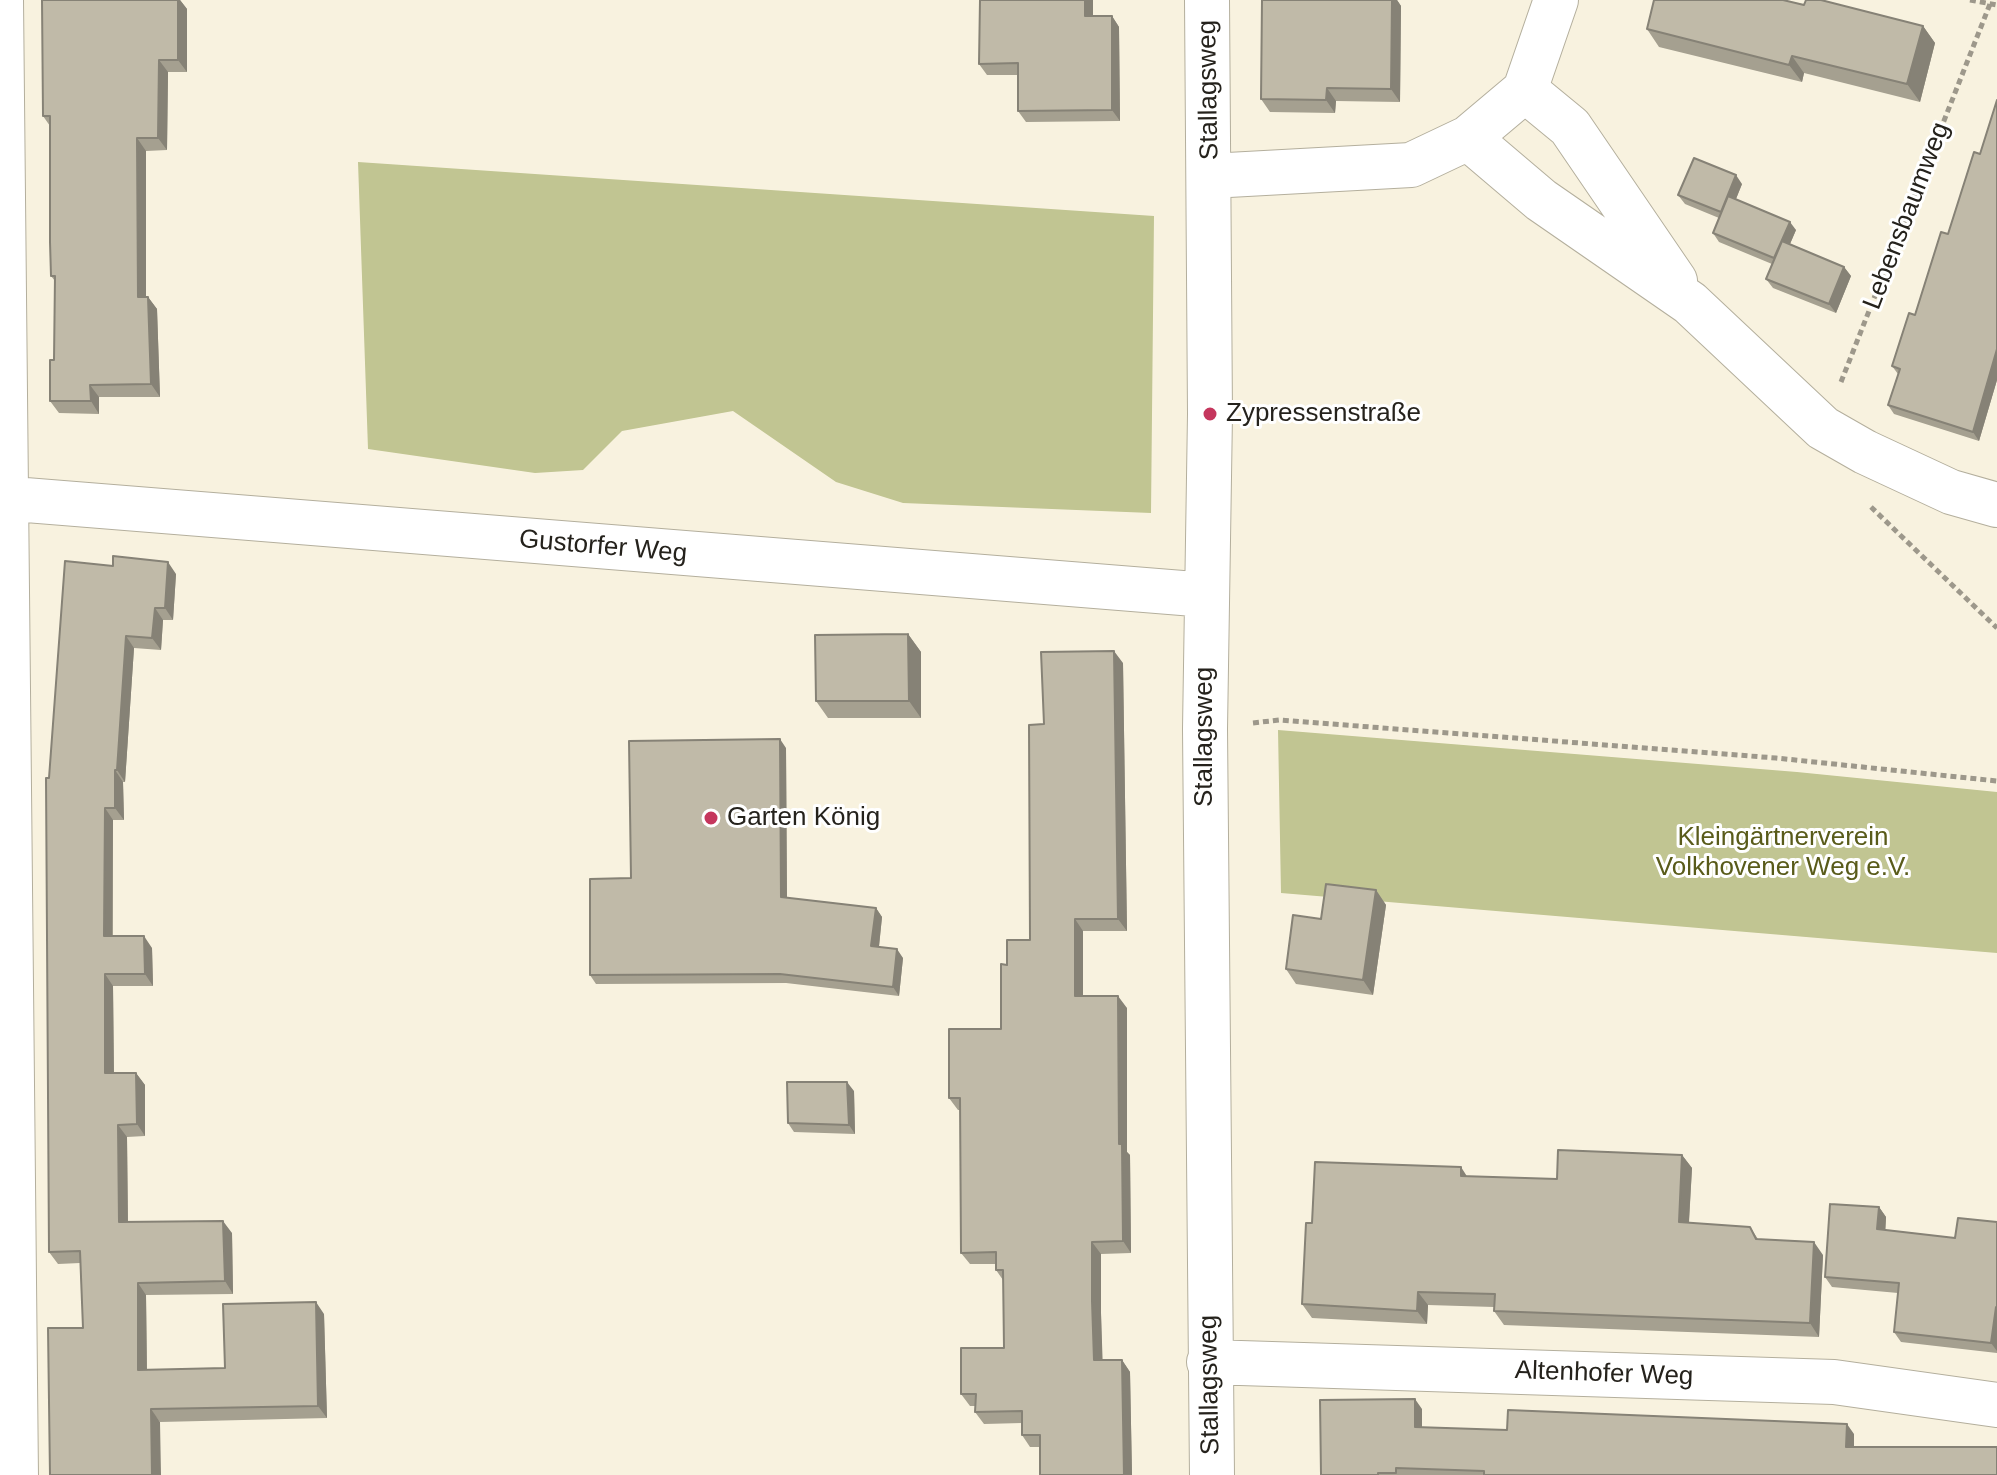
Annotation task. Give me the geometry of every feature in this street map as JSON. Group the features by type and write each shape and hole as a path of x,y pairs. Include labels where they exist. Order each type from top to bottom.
{"street":[{"path":"1,0 2,498 16,1475"},
{"name":"Stallagsweg","path":"1207,0 1210,176 1205,729 1212,1475"},
{"path":"1210,176 1411,165 1468,138 1525,90 1556,0"},
{"path":"1525,90 1570,127 1690,303"},
{"path":"1468,138 1541,200 1690,303 1823,428 1865,452 1951,492 1997,505"},
{"name":"Gustorfer Weg","path":"2,498 1207,595"},
{"name":"Altenhofer Weg","path":"1209,1362 1834,1382 1997,1405"}],"path":[{"path":"1970,0 1993,4"},
{"name":"Lebensbaumweg","path":"1823,428 1993,4"},
{"path":"1865,452 1871,510 1997,628"},
{"path":"1205,729 1279,720 1776,758 1997,781"}],"green space":[{"path":"358,162 1154,216 1151,513 903,503 836,482 733,411 622,431 583,470 535,473 368,449"},
{"name":"Kleingärtnerverein Volkhovener Weg e.V.","path":"1278,730 1797,772 1997,792 1997,953 1281,893"}],"building":[{"path":"42,0 178,0 178,60 159,60 158,138 137,138 138,297 148,297 151,384 90,385 91,401 50,401 55,276 51,276 50,116 43,116"},
{"path":"980,0 1085,0 1085,16 1112,16 1112,110 1018,111 1018,63 979,64"},
{"path":"1262,0 1392,0 1391,89 1327,88 1326,100 1261,99"},
{"path":"1654,0 1783,0 1804,5 1806,0 1821,0 1923,26 1907,84 1792,56 1789,65 1647,29"},
{"path":"1997,100 1997,349 1973,432 1888,405 1900,369 1892,366 1909,313 1915,315 1941,232 1948,234 1974,152 1980,154"},
{"path":"1694,158 1736,175 1721,212 1678,195"},
{"path":"1728,196 1790,222 1774,258 1713,233"},
{"path":"1782,241 1844,267 1829,304 1766,279"},
{"path":"113,556 168,562 165,608 155,608 152,638 126,636 115,770 115,808 105,808 104,936 144,936 145,974 105,974 105,1073 136,1073 137,1124 118,1125 119,1222 223,1221 225,1281 138,1283 138,1370 225,1368 223,1304 316,1302 318,1406 151,1409 152,1475 50,1475 48,1328 83,1328 80,1251 49,1252 46,778 49,778 65,561 113,566"},
{"path":"908,634 909,701 816,701 815,635"},
{"path":"1114,651 1118,919 1075,919 1075,996 1118,996 1123,1241 1092,1242 1092,1301 1094,1360 1122,1360 1124,1475 1040,1475 1040,1435 1022,1435 1022,1411 975,1412 976,1394 961,1394 961,1348 1004,1348 1003,1270 996,1270 996,1252 961,1253 960,1098 949,1098 949,1029 1001,1029 1001,964 1007,965 1007,940 1030,940 1029,725 1044,724 1041,652"},
{"name":"Garten König","path":"780,739 781,897 876,908 871,946 897,949 893,987 780,974 590,975 590,879 631,878 629,741"},
{"path":"1326,884 1376,890 1363,980 1286,969 1293,915 1321,919"},
{"path":"787,1082 847,1082 849,1125 788,1123"},
{"path":"1558,1150 1682,1155 1679,1222 1750,1227 1756,1239 1814,1242 1810,1323 1494,1311 1495,1294 1418,1292 1417,1311 1302,1304 1306,1223 1312,1223 1315,1162 1461,1167 1461,1176 1557,1179"},
{"path":"1830,1204 1879,1207 1877,1229 1955,1238 1958,1218 1997,1222 1997,1307 1991,1343 1894,1332 1899,1283 1825,1277"},
{"path":"1415,1399 1415,1427 1507,1430 1508,1410 1847,1424 1846,1447 1997,1447 1997,1475 1484,1475 1484,1471 1396,1468 1396,1473 1378,1475 1321,1475 1320,1400"}],"place":[{"name":"Zypressenstraße","path":"1210,414"},
{"name":"Garten König","path":"711,818"}]}
